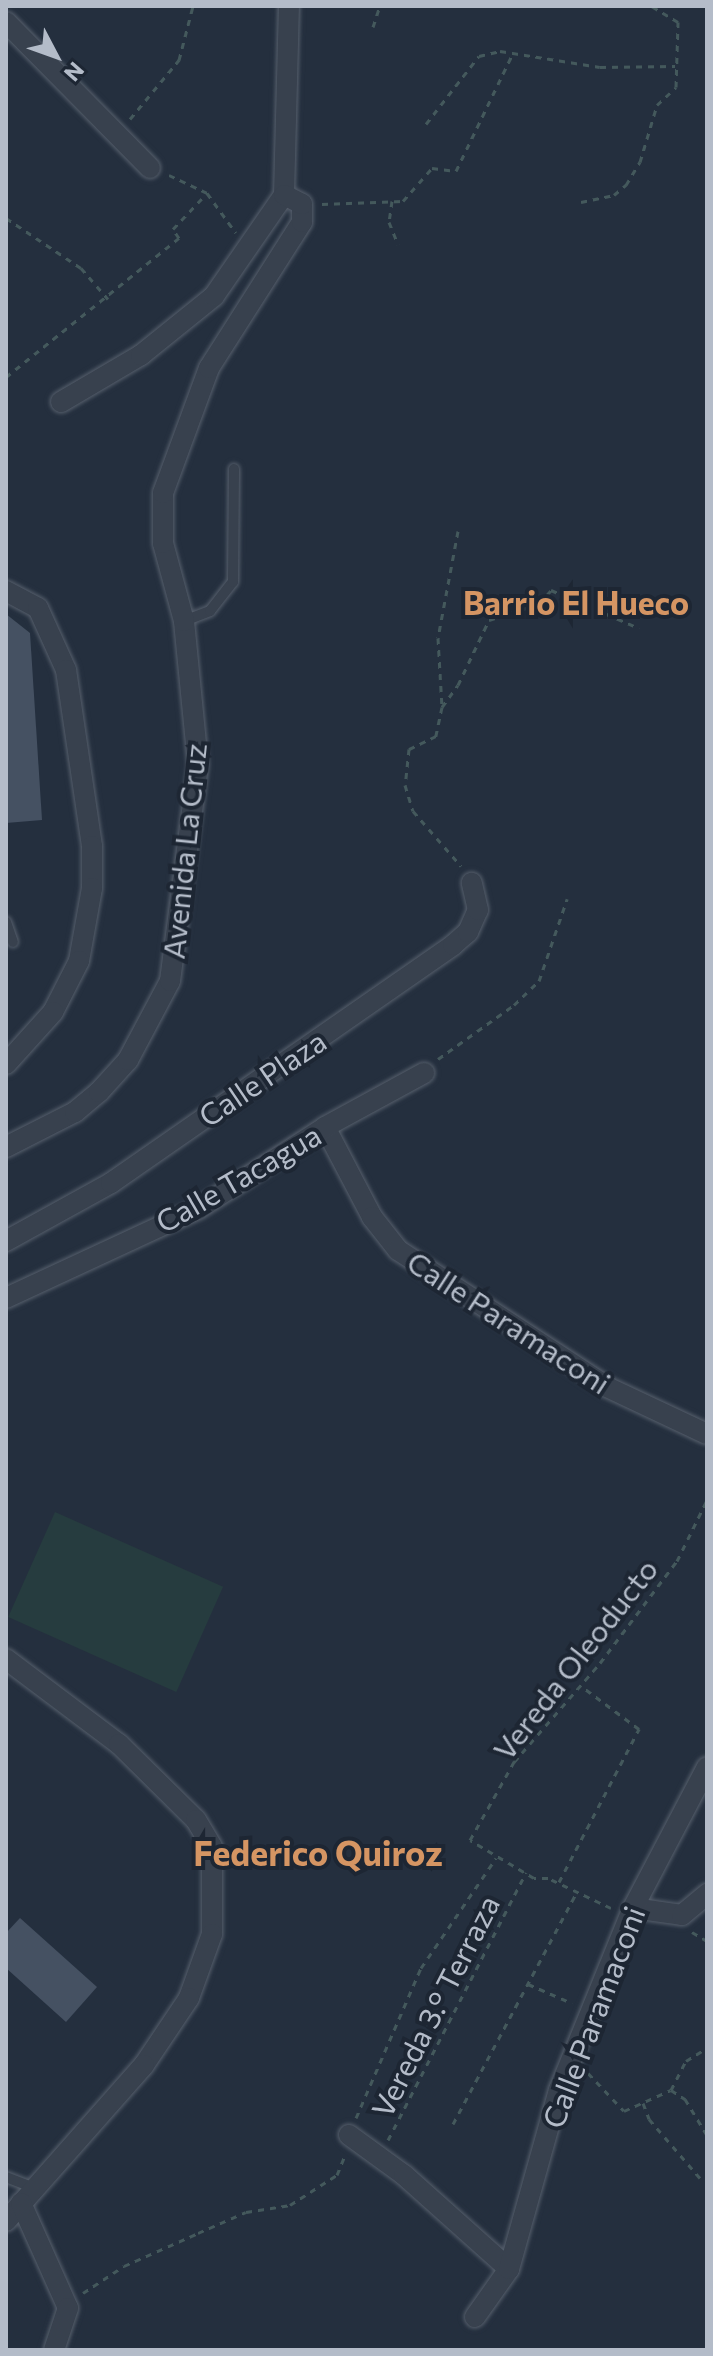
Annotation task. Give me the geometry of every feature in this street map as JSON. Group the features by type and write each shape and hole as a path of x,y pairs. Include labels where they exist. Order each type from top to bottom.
{"street":[{"name":"Avenida La Cruz","path":"6,1147 75,1112 99,1092 128,1060 170,981 198,764 184,621 163,543 163,493 209,368 295,238 291,8"},
{"path":"6,22 150,168"},
{"path":"61,402 185,322 214,296 293,200"},
{"path":"6,591 38,608 66,670 92,846 92,888 79,961 53,1012 6,1064"},
{"name":"Calle Plaza","path":"6,1241 111,1183 453,945 468,932 478,910 472,883"},
{"name":"Calle Tacagua","path":"6,1298 198,1209 325,1127 424,1073"},
{"name":"Calle Paramaconi","path":"325,1127 372,1217 398,1250 607,1387 707,1434"},
{"path":"6,1659 119,1744 196,1820 212,1847 212,1934 189,1998 144,2065 6,2221"},
{"name":"Calle Paramaconi","path":"475,2317 509,2269 572,2057 632,1912 707,1767"},
{"path":"632,1912 682,1915 707,1894"},
{"path":"349,2135 509,2269"},
{"path":"28,2196 68,2308 54,2350"}],"lane":[{"path":"184,621 210,611 233,582 234,469"},
{"path":"6,922 13,942"},
{"path":"6,2177 28,2196"}],"path":[{"path":"117,135 179,60 193,6"},
{"path":"373,27 380,6"},
{"path":"581,202 614,195 626,185 640,162 657,105 676,87 678,22 651,6"},
{"path":"426,124 479,56 513,53 600,67 675,66"},
{"path":"293,200 403,201 432,168 456,171 513,53"},
{"path":"150,168 207,193 248,252"},
{"path":"6,377 108,299 179,238 173,229 207,193"},
{"path":"392,201 389,222 398,244"},
{"path":"6,218 81,268 108,299"},
{"path":"458,531 438,638 442,707 436,736 409,749 405,785 413,811 443,840 472,883"},
{"path":"442,707 458,685 489,620 539,604 551,590 639,628"},
{"path":"424,1073 539,981 567,899"},
{"name":"Vereda Oleoducto","path":"496,1858 470,1840 514,1762 581,1686 677,1561 707,1500"},
{"path":"558,1883 639,1729 581,1686"},
{"path":"68,2308 136,2261 246,2212 290,2205 317,2190 343,2165 349,2135 421,1968 496,1858 526,1873 632,1912"},
{"name":"Vereda 3.° Terraza","path":"379,2157 526,1873"},
{"path":"453,2124 577,1892"},
{"path":"528,1984 591,2010"},
{"path":"572,2057 624,2111 671,2090 686,2061 707,2048"},
{"path":"671,2090 685,2099 707,2135"},
{"path":"643,2103 649,2119 700,2178"}],"green space":[{"path":"55,1512 223,1587 176,1692 8,1617"}],"building":[{"path":"6,614 30,633 42,820 6,823"},
{"path":"20,1918 97,1987 66,2022 6,1968 6,1933"}],"district":[{"name":"Barrio El Hueco","path":"576,602"},
{"name":"Federico Quiroz","path":"318,1853"}]}
